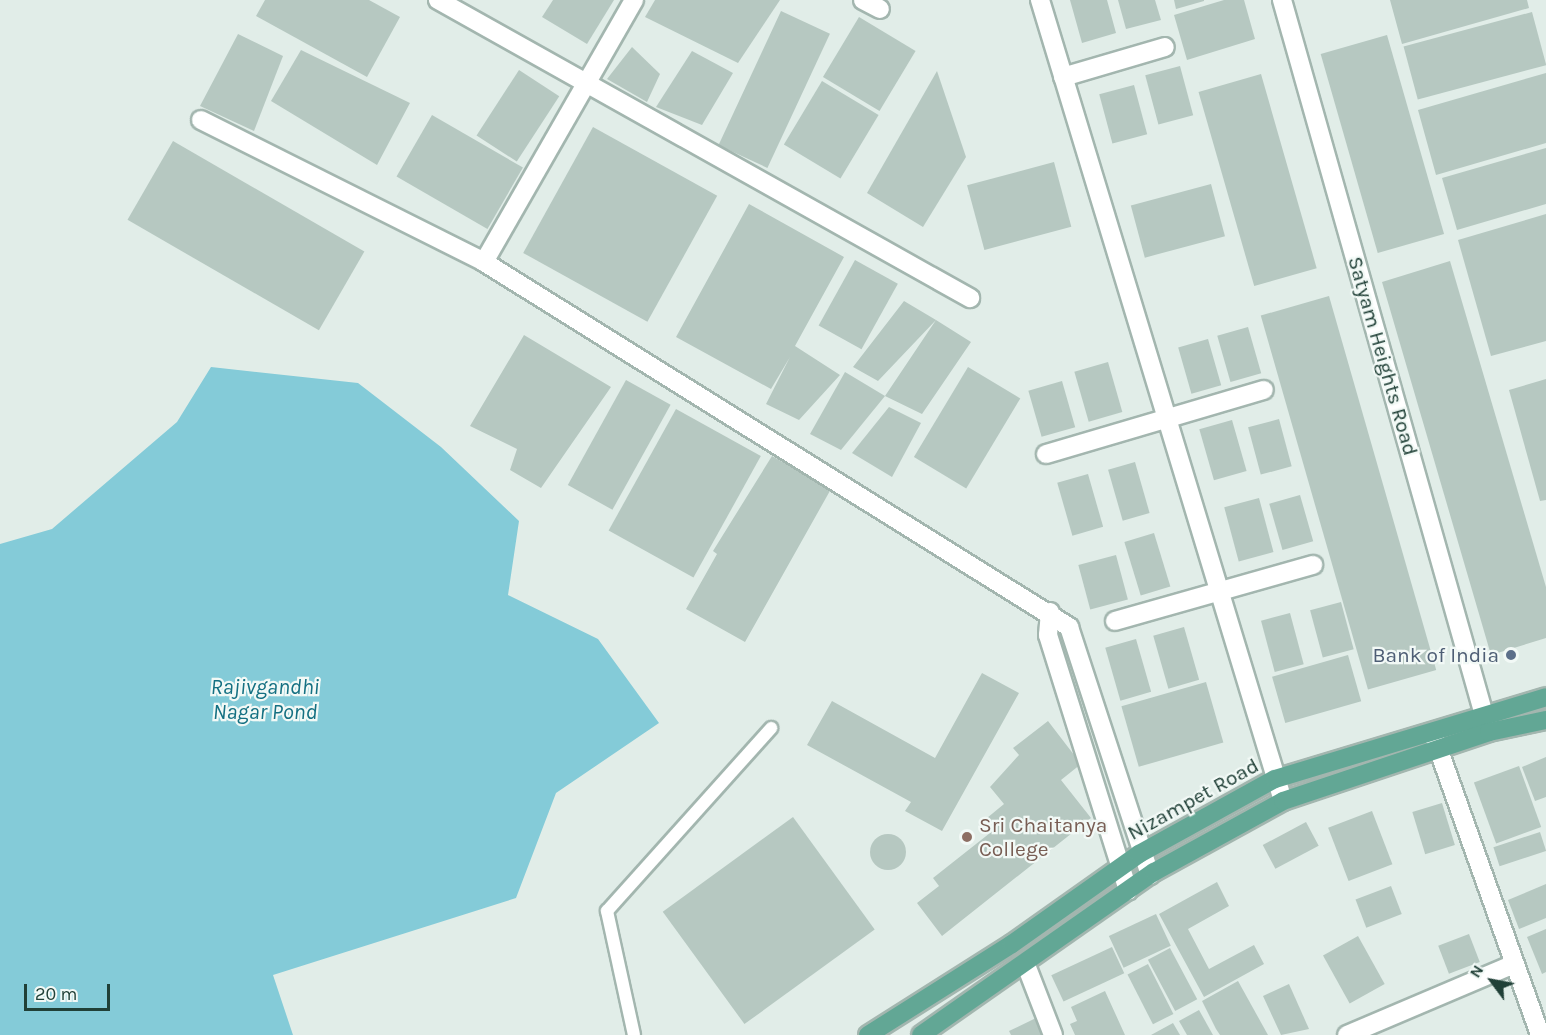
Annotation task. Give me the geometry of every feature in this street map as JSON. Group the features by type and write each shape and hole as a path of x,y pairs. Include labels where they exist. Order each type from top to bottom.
{"main road":[{"name":"Nizampet Road","path":"868,1035 1139,854 1275,778 1483,712 1546,697"},
{"path":"921,1035 1026,965 1150,875 1283,801 1489,732 1546,720"}],"street":[{"path":"438,0 970,298"},
{"path":"484,262 634,0"},
{"path":"863,0 880,9"},
{"path":"1040,0 1283,801"},
{"name":"Satyam Heights Road","path":"1282,0 1489,732"},
{"path":"1063,77 1165,47"},
{"path":"201,120 484,262 1050,612 1069,627 1139,854 1150,875"},
{"path":"1046,454 1263,390"},
{"path":"1115,621 1313,565"},
{"path":"1050,612 1048,635 1118,869 1128,891"},
{"path":"1431,729 1512,965 1540,1035"},
{"path":"1026,965 1053,1035"},
{"path":"1347,1035 1512,965"}],"lane":[{"path":"634,1035 608,911 771,728"}],"water":[{"name":"Rajivgandhi Nagar Pond","path":"211,367 358,383 441,447 519,521 508,595 598,639 659,723 556,793 516,898 273,975 293,1035 0,1035 0,544 52,529 177,422"}],"building":[{"path":"265,0 369,0 400,17 367,77 256,16"},
{"path":"553,0 614,0 587,44 542,17"},
{"path":"655,0 780,0 738,63 645,17"},
{"path":"1070,0 1107,0 1116,33 1082,43"},
{"path":"1118,0 1155,0 1161,20 1126,29"},
{"path":"1174,0 1204,0 1204,1 1176,9"},
{"path":"1224,0 1244,0 1255,39 1187,60 1174,15"},
{"path":"1390,0 1527,0 1529,8 1402,44"},
{"path":"781,11 830,34 767,168 718,145"},
{"path":"1532,12 1546,65 1418,100 1404,46"},
{"path":"859,17 916,51 880,111 823,77"},
{"path":"238,34 283,56 254,131 200,106"},
{"path":"1387,35 1444,234 1378,253 1321,54"},
{"path":"632,47 660,74 647,102 607,79"},
{"path":"301,50 410,103 377,165 271,101"},
{"path":"692,51 733,73 702,125 656,107"},
{"path":"1180,66 1193,115 1158,125 1145,75"},
{"path":"519,70 559,96 517,162 477,135"},
{"path":"937,71 966,157 923,227 867,193"},
{"path":"1546,73 1546,143 1436,175 1418,110"},
{"path":"1261,74 1317,268 1254,286 1199,92"},
{"path":"822,81 879,115 840,178 784,144"},
{"path":"1134,85 1147,134 1112,144 1099,94"},
{"path":"432,115 523,168 487,229 396,176"},
{"path":"593,127 717,196 647,322 523,253"},
{"path":"173,141 364,251 319,330 128,220"},
{"path":"1546,148 1546,204 1457,230 1442,178"},
{"path":"1054,162 1071,227 984,250 967,185"},
{"path":"1211,184 1225,236 1145,258 1131,205"},
{"path":"749,204 844,257 795,346 840,375 799,420 766,404 790,357 771,389 676,337"},
{"path":"1546,214 1546,341 1491,356 1458,240"},
{"path":"855,260 898,284 861,349 819,326"},
{"path":"1450,261 1546,587 1546,638 1491,655 1382,282"},
{"path":"1329,296 1436,670 1368,690 1261,316"},
{"path":"904,301 936,320 878,381 853,367"},
{"path":"936,320 971,342 922,414 885,396"},
{"path":"1248,327 1261,373 1230,382 1217,336"},
{"path":"524,335 611,387 541,488 510,470 517,449 470,426"},
{"path":"1208,339 1221,385 1191,394 1178,348"},
{"path":"1108,362 1122,412 1089,422 1074,372"},
{"path":"968,367 1020,398 966,488 914,457"},
{"path":"845,372 885,396 841,450 810,434"},
{"path":"1546,379 1546,500 1540,501 1509,390"},
{"path":"626,380 671,405 612,510 568,485"},
{"path":"1062,381 1075,427 1042,437 1028,391"},
{"path":"889,407 921,423 892,477 852,453"},
{"path":"676,409 761,456 693,578 609,531"},
{"path":"1279,419 1292,466 1261,475 1248,427"},
{"path":"1232,420 1247,471 1214,480 1199,429"},
{"path":"772,456 831,489 745,642 686,609 717,554 713,551"},
{"path":"1135,462 1150,513 1123,521 1108,470"},
{"path":"1088,474 1103,527 1072,536 1057,483"},
{"path":"1300,495 1313,541 1282,550 1269,504"},
{"path":"1259,498 1273,552 1239,561 1224,507"},
{"path":"1154,533 1170,587 1141,596 1124,542"},
{"path":"1116,555 1128,599 1090,610 1078,565"},
{"path":"1341,602 1354,649 1323,658 1310,610"},
{"path":"1290,613 1304,664 1275,672 1261,621"},
{"path":"1184,627 1199,680 1168,689 1153,636"},
{"path":"1136,639 1151,692 1120,701 1105,648"},
{"path":"1348,655 1361,701 1285,723 1272,677"},
{"path":"982,673 1019,693 942,831 905,811 911,802 807,745 832,701 935,758"},
{"path":"1206,682 1223,743 1139,767 1121,706"},
{"path":"1048,721 1081,764 1061,780 1091,818 942,936 917,903 939,886 933,878 995,829 987,818 1004,804 990,787 1019,755 1013,748"},
{"path":"1546,757 1546,797 1535,801 1522,767"},
{"path":"1519,766 1541,827 1496,843 1474,782"},
{"path":"1442,803 1455,845 1425,854 1412,812"},
{"path":"1372,811 1392,864 1349,881 1328,828"},
{"path":"793,817 875,929 744,1024 663,912"},
{"path":"1306,822 1319,846 1275,869 1263,845"},
{"path":"1540,832 1546,851 1500,866 1493,847"},
{"path":"888,834 901,839 906,852 901,865 888,870 875,865 870,852 875,839"},
{"path":"1217,882 1229,906 1188,929 1209,969 1254,945 1264,964 1204,997 1159,914"},
{"path":"1546,884 1546,918 1519,929 1508,900"},
{"path":"1391,886 1402,914 1366,928 1356,900"},
{"path":"1156,914 1171,946 1124,968 1109,936"},
{"path":"1546,929 1546,972 1542,974 1527,937"},
{"path":"1469,934 1480,962 1449,974 1438,946"},
{"path":"1358,936 1385,984 1350,1003 1323,955"},
{"path":"1112,947 1124,973 1064,1002 1051,975"},
{"path":"1170,948 1197,999 1175,1011 1148,960"},
{"path":"1148,964 1173,1014 1153,1024 1128,974"},
{"path":"1238,981 1268,1035 1220,1035 1216,1029 1202,1001"},
{"path":"1289,984 1309,1029 1281,1035 1263,996"},
{"path":"1105,991 1125,1035 1075,1035 1070,1024 1077,1021 1071,1007"},
{"path":"1199,1010 1213,1035 1187,1035 1179,1021"},
{"path":"1036,1018 1043,1035 1011,1035 1009,1031"},
{"path":"1173,1023 1180,1035 1151,1035"}],"place":[{"name":"Bank of India","path":"1511,655"},
{"name":"Sri Chaitanya College","path":"967,837"}]}
